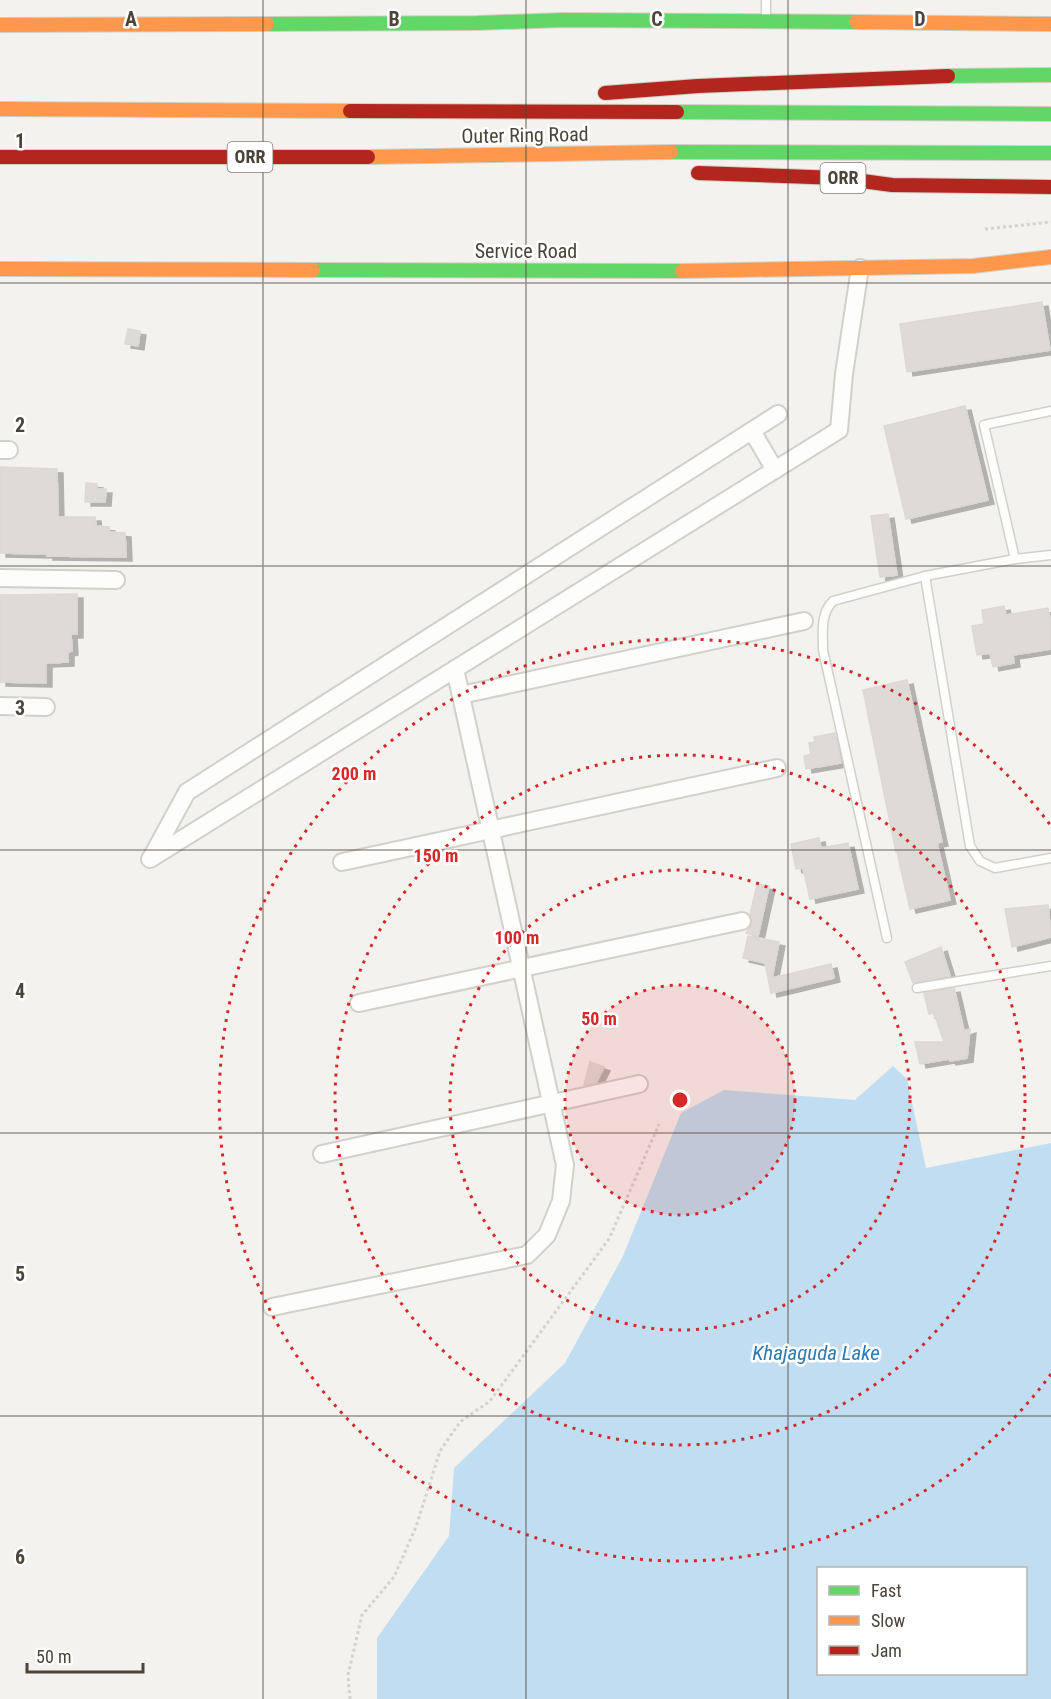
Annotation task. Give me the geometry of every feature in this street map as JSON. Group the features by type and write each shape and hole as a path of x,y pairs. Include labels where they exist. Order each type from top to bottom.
{"main road":[{"path":"0,25 477,23 564,15 766,22 1051,24"},
{"path":"591,94 698,86 903,76 1051,75"},
{"path":"402,110 544,98"},
{"name":"Outer Ring Road","path":"0,109 1051,114"},
{"name":"Outer Ring Road","path":"0,157 403,157 634,152 1051,153"},
{"name":"ORR","path":"403,157 576,167"},
{"name":"ORR","path":"680,172 840,178 892,185 1051,187"},
{"name":"Service Road","path":"0,269 695,271 973,266 1051,257"}],"street":[{"path":"778,414 187,792 150,859 839,430 844,374 860,268"},
{"path":"752,431 775,471"},
{"path":"0,578 116,580"},
{"path":"460,695 804,621"},
{"path":"272,1307 527,1255 547,1234 561,1201 565,1165 455,669"},
{"path":"0,706 46,706"},
{"path":"342,862 777,768"},
{"path":"359,1003 742,921"},
{"path":"322,1154 639,1084"}],"lane":[{"path":"766,0 766,22"},
{"path":"1015,559 984,425 1051,411"},
{"path":"887,938 824,650 823,616 833,601 925,576 1015,559 1051,555"},
{"path":"925,576 970,846 980,861 995,868 1051,858"},
{"path":"916,988 1051,966"}],"path":[{"path":"985,229 1051,222"},
{"path":"350,1699 348,1675 362,1615 394,1577 416,1527 440,1451 460,1422 490,1401 609,1239 659,1124"}],"water":[{"name":"Khajaguda Lake","path":"893,1066 907,1079 926,1168 1051,1143 1051,1699 377,1699 377,1638 449,1536 454,1468 565,1363 623,1256 681,1113 724,1090 855,1100"}],"building":[{"path":"1042,302 1050,350 907,372 900,324"},
{"path":"128,329 140,331 138,346 125,344"},
{"path":"965,406 988,500 906,519 884,426"},
{"path":"0,467 57,469 58,517 95,517 96,526 109,527 109,532 125,533 126,557 0,553"},
{"path":"86,483 97,484 97,489 106,489 105,502 85,502"},
{"path":"888,514 897,575 880,577 871,516"},
{"path":"77,594 77,634 71,634 72,651 68,652 68,662 46,663 46,683 0,682 0,595"},
{"path":"1004,606 1006,615 1048,608 1051,649 1013,655 1014,663 993,667 990,653 977,655 972,626 984,624 982,610"},
{"path":"907,680 942,842 937,843 950,900 910,909 863,690"},
{"path":"835,733 841,763 806,769 804,756 811,754 809,743 815,742 814,737"},
{"path":"819,838 821,848 848,843 858,889 810,899 803,868 796,869 791,844"},
{"path":"757,884 769,886 758,936 746,933 752,924 750,915"},
{"path":"1048,905 1051,937 1012,947 1005,909"},
{"path":"748,936 779,942 772,978 831,964 834,978 771,993 765,963 743,958"},
{"path":"941,947 950,976 913,983 905,962"},
{"path":"954,988 964,1031 970,1029 967,1058 920,1064 915,1042 944,1042 934,1013 929,1014 924,993"},
{"path":"590,1062 604,1067 596,1083 584,1085"}],"traffic: fast":[{"path":"267,24 477,23 564,20 856,22"},
{"path":"948,76 1051,75"},
{"path":"677,112 1051,114"},
{"path":"671,152 1051,153"},
{"path":"313,270 682,271"}],"traffic: slow":[{"path":"856,22 1051,24"},
{"path":"0,25 267,24"},
{"path":"0,109 350,111"},
{"path":"368,157 671,152"},
{"path":"682,271 973,266 1051,257"},
{"path":"0,269 313,270"}],"traffic: jam":[{"path":"605,93 698,86 948,76"},
{"path":"350,111 677,112"},
{"path":"0,157 368,157"},
{"path":"698,173 840,178 892,185 1051,187"}]}
